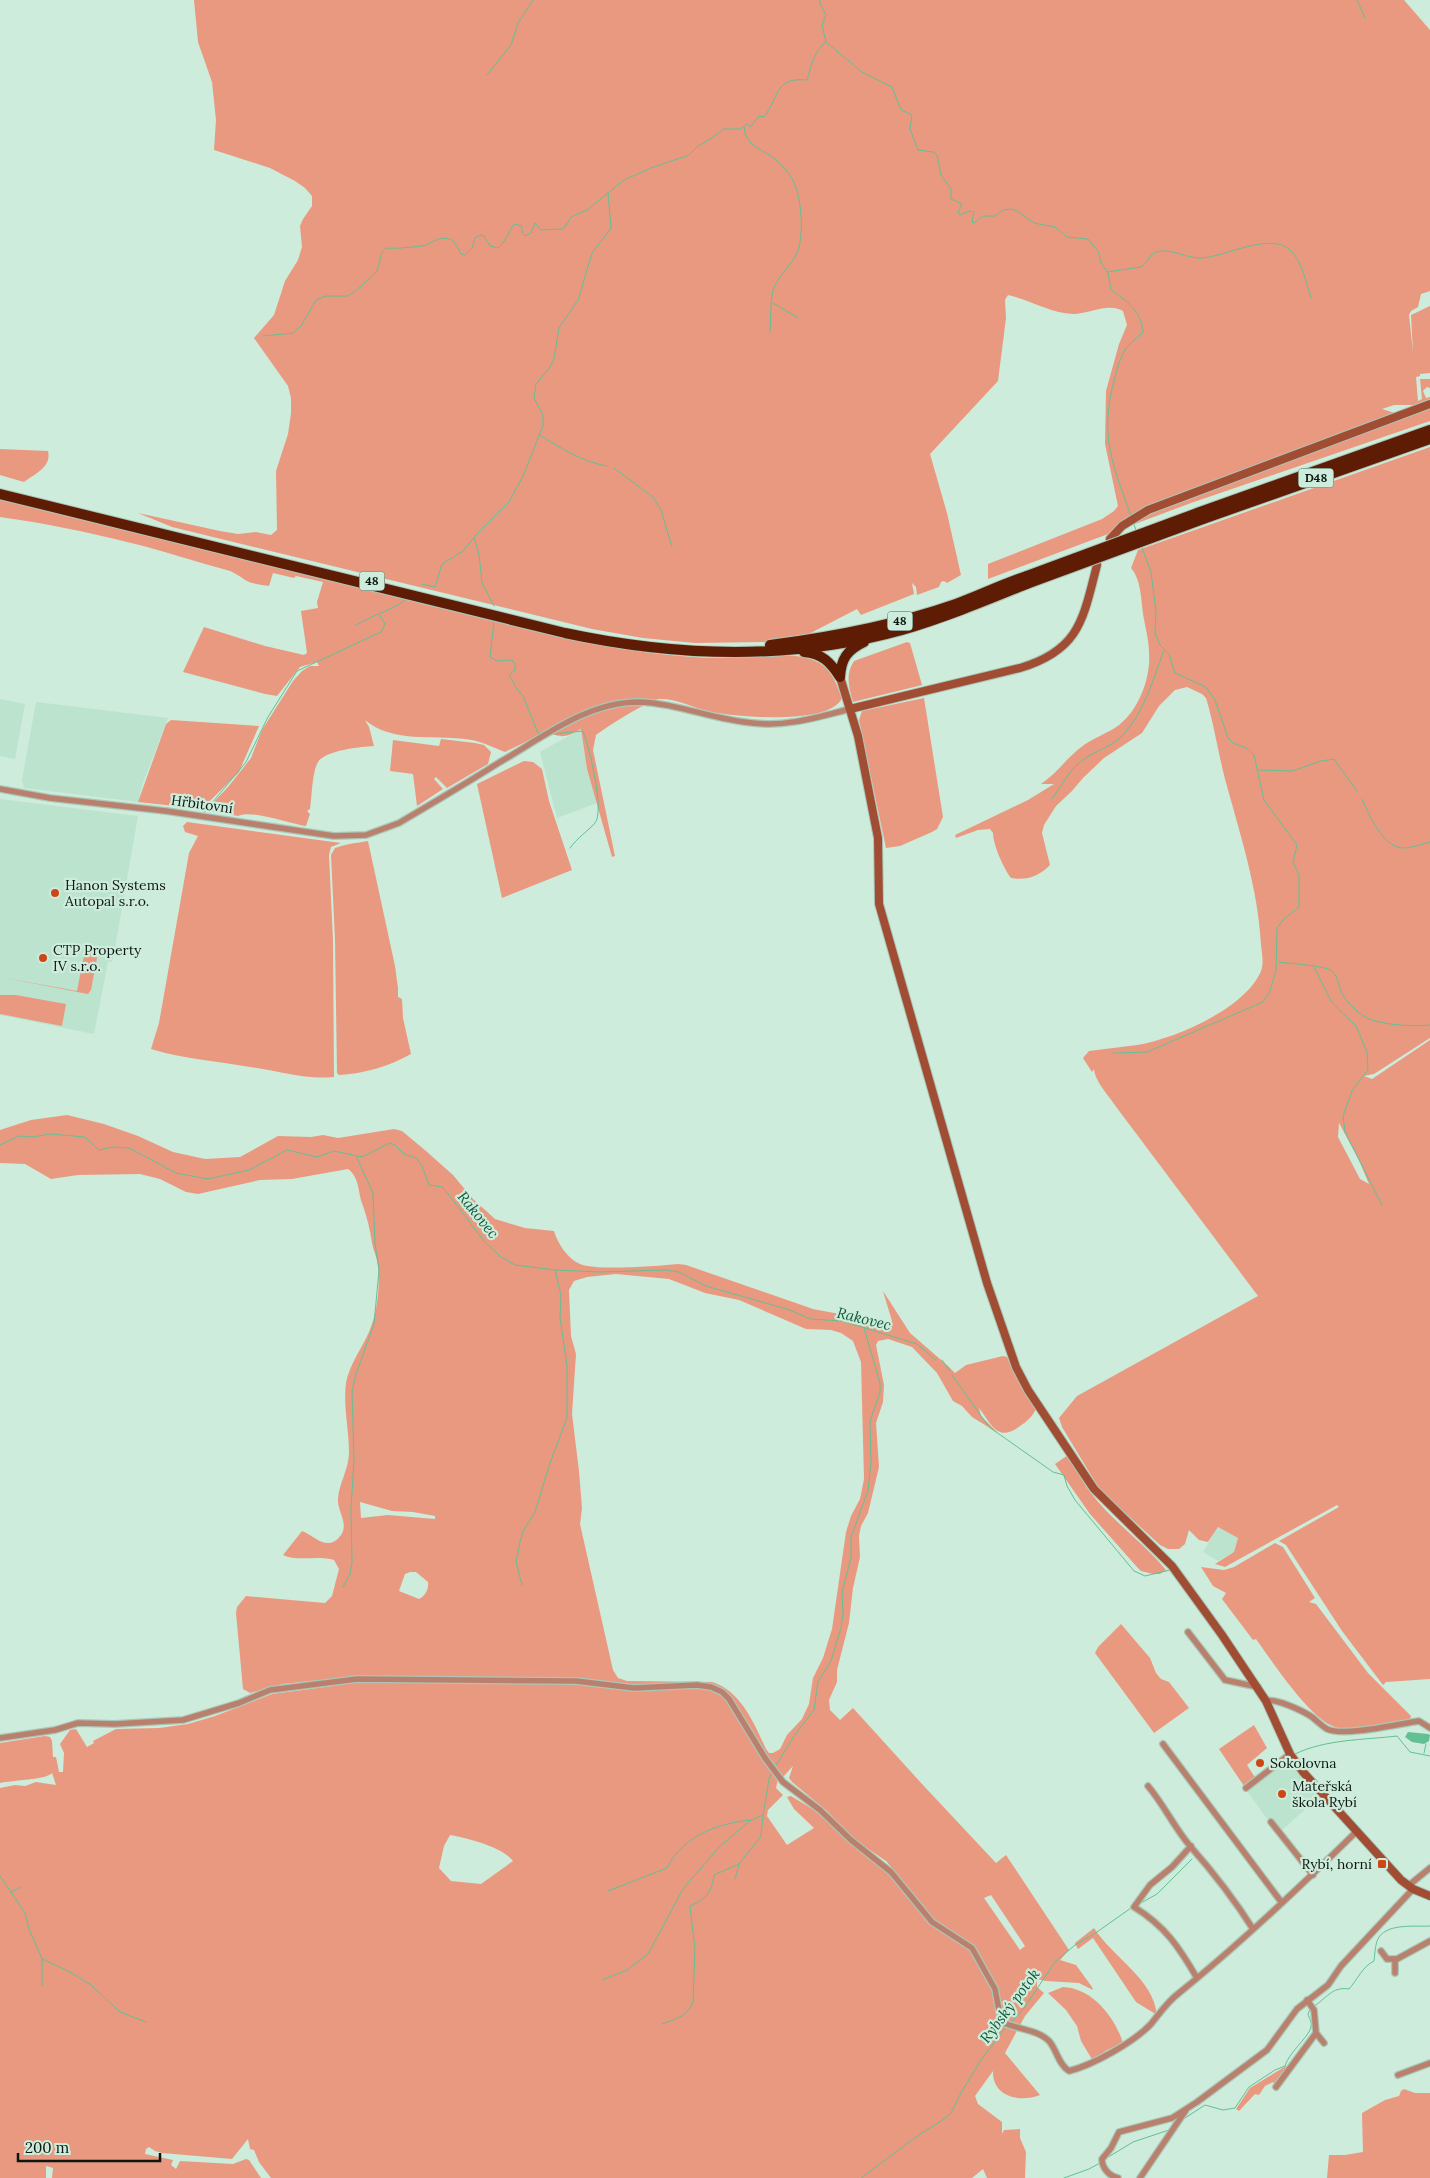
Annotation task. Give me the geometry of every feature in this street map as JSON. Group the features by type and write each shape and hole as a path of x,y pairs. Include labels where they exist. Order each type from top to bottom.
{"highway":[{"name":"D48","path":"1028,580 1430,430"},
{"name":"D48","path":"1201,516 1430,439"},
{"name":"48","path":"0,489 558,626 618,638 669,645 722,648 755,647 862,630 947,607 1028,580"},
{"name":"48","path":"0,494 590,638 677,651 724,653 778,651 832,645 878,635 958,612 1028,580"},
{"name":"48","path":"840,677 842,662 847,653 856,646 878,635"},
{"name":"48","path":"778,651 810,653 821,656 830,663 840,677"}],"main road":[{"path":"1110,539 1122,526 1148,510 1430,404"},
{"path":"850,708 1020,668 1046,658 1067,641 1080,623 1085,613 1097,565"},
{"path":"840,677 850,708 878,838 880,910 901,976 932,1094 987,1283 1016,1367 1028,1390 1094,1489 1172,1566 1258,1688 1266,1701 1290,1754 1321,1794 1411,1888 1430,1896"}],"street":[{"name":"Hřbitovní","path":"0,789 42,797 166,812 334,836 366,835 399,823 552,731 603,707 637,702 656,704 742,722 764,724 798,721 850,708"},
{"path":"1188,1632 1225,1680 1258,1688"},
{"path":"0,1738 55,1730 78,1723 115,1724 183,1720 239,1703 270,1690 357,1679 566,1681 634,1688 697,1685 711,1687 722,1692 729,1699 765,1758 783,1782 820,1810 851,1840 891,1872 932,1922 972,1948 995,1989 1000,2016 1004,2023 1026,2030 1048,2041 1062,2066 1069,2071 1095,2063 1150,2024 1163,2008 1313,1875 1356,1832"},
{"path":"1266,1701 1272,1700 1297,1710 1328,1729 1343,1732 1419,1721 1430,1728"},
{"path":"1163,1744 1282,1903"},
{"path":"1246,1788 1290,1754"},
{"path":"1148,1786 1191,1846 1230,1895 1253,1929"},
{"path":"1271,1822 1313,1875"},
{"path":"1191,1846 1172,1866 1150,1884 1134,1907 1150,1917 1165,1930 1185,1957 1197,1978"},
{"path":"1118,2178 1112,2176 1106,2170 1102,2164 1102,2159 1111,2148 1119,2132 1172,2118 1186,2110 1267,2050 1297,2009 1328,1985 1342,1966 1430,1868"},
{"path":"1381,1951 1387,1959 1395,1960 1430,1941"},
{"path":"1395,1960 1396,1973"},
{"path":"1307,2000 1314,2010 1316,2034 1324,2043"},
{"path":"1276,2086 1316,2034"},
{"path":"1398,2075 1430,2063"},
{"path":"1140,2178 1186,2110"}],"shaded area":[{"path":"194,0 1404,0 1430,30 1430,291 1421,294 1418,307 1411,311 1409,315 1413,352 1411,315 1430,306 1430,373 1420,374 1420,376 1416,377 1418,401 1422,399 1420,379 1430,379 1430,388 1427,387 1423,391 1426,398 1430,397 1430,399 1414,405 1394,405 1382,409 1407,417 1430,409 1430,421 1191,503 988,579 988,564 1102,519 1118,506 1105,444 1106,391 1119,344 1127,325 1123,311 1105,308 1079,314 1065,313 1008,295 1005,300 1006,318 998,381 930,454 947,513 961,575 947,583 941,582 939,587 917,595 916,587 912,583 914,594 861,615 857,609 801,638 767,642 695,643 643,638 592,629 172,527 138,513 238,534 256,532 271,535 277,530 276,471 288,434 291,398 288,386 254,338 274,315 285,281 298,260 302,247 300,226 312,206 312,196 295,181 270,168 214,150 216,120 212,82 198,42"},
{"path":"1430,447 1430,1038 1374,1074 1364,1076 1372,1079 1430,1040 1430,1679 1386,1682 1383,1685 1342,1631 1286,1545 1279,1541 1339,1507 1337,1505 1225,1567 1215,1564 1234,1552 1238,1538 1218,1527 1208,1542 1199,1540 1189,1530 1185,1544 1179,1549 1168,1549 1160,1545 1100,1490 1062,1427 1059,1418 1077,1396 1258,1296 1103,1089 1094,1069 1092,1072 1083,1058 1089,1051 1153,1042 1208,1020 1241,997 1253,985 1261,971 1263,958 1252,882 1206,698 1187,687 1175,690 1159,706 1142,733 1104,758 1056,806 1044,825 1042,833 1050,865 1037,875 1022,879 1011,878 999,857 993,833 990,829 978,830 956,838 955,835 1028,800 1054,784 1041,784 1089,741 1119,725 1126,719 1138,702 1146,682 1149,662 1140,592 1135,573 1131,568 1138,550","holes":["1339,1123 1358,1158 1369,1184 1360,1179 1338,1137"]},
{"path":"0,449 48,451 49,457 42,469 24,482 0,475"},
{"path":"0,499 589,643 689,657 722,658 779,655 810,659 827,669 834,679 842,698 834,707 819,713 780,717 720,713 707,711 677,701 659,699 637,709 601,731 596,735 593,750 615,856 612,857 587,769 581,729 564,736 546,732 505,752 470,740 400,735 387,732 365,720 374,746 336,752 322,758 318,762 313,778 310,809 307,811 310,814 306,826 252,814 238,816 206,810 228,787 251,758 262,730 293,681 302,671 310,666 319,666 317,662 300,667 277,696 183,672 204,627 265,646 304,655 307,653 301,611 318,608 317,602 323,582 273,573 269,586 255,584 227,570 143,546 66,528 0,517"},
{"path":"907,642 910,643 922,685 853,702 849,686 849,671 854,661"},
{"path":"924,698 943,817 937,829 932,832 900,846 886,848 859,720 862,711"},
{"path":"0,699 25,704 15,759 0,756"},
{"path":"36,702 168,718 143,783 138,802 24,788 22,780"},
{"path":"171,720 259,726 239,772 202,809 138,802 166,724"},
{"path":"581,729 587,769 597,803 557,818 540,752"},
{"path":"441,739 484,745 491,752 488,764 447,788 436,777 434,779 443,789 417,806 413,774 390,771 393,740 439,746"},
{"path":"524,761 533,762 542,769 549,801 572,870 502,898 477,784"},
{"path":"0,799 138,816 115,948 112,962 108,962 94,1034 0,1015"},
{"path":"187,822 341,843 331,847 329,855 333,940 334,1077 302,1076 188,1058 151,1049 159,1023 189,853 198,836 185,832 183,826"},
{"path":"368,841 395,966 398,997 402,999 403,1018 411,1054 376,1069 339,1075 337,1073 335,940 331,855 335,848"},
{"path":"86,945 99,948 91,990 88,994 0,977 77,991"},
{"path":"0,995 16,995 66,1004 62,1026 0,1014"},
{"path":"67,1115 104,1124 138,1136 173,1152 205,1159 240,1157 278,1136 311,1137 323,1135 338,1138 394,1129 402,1131 453,1175 473,1199 495,1219 525,1228 554,1231 564,1250 580,1264 613,1268 686,1265 813,1309 861,1318 888,1328 892,1321 883,1291 910,1333 955,1373 966,1365 1003,1356 1007,1357 1016,1377 1036,1409 1025,1423 1006,1433 996,1430 979,1408 981,1416 998,1433 972,1417 962,1406 953,1401 937,1373 912,1347 888,1339 878,1341 876,1345 884,1385 883,1402 876,1423 879,1467 868,1513 861,1526 859,1536 860,1557 853,1588 849,1623 837,1670 837,1682 829,1700 830,1710 840,1720 853,1708 996,1863 1006,1855 1069,1950 1060,1960 1076,1965 1092,1987 1093,1990 1079,1983 1037,1979 1037,1987 1044,1993 1025,2016 1005,2053 1040,2095 1024,2098 1009,2096 997,2087 993,2071 975,2096 978,2104 1002,2122 1002,2134 1004,2130 1020,2129 1020,2138 1026,2152 1025,2178 987,2178 983,2169 972,2178 271,2178 259,2162 254,2150 250,2149 248,2139 232,2159 162,2153 149,2147 146,2149 145,2154 173,2160 171,2165 176,2169 180,2161 233,2164 246,2159 249,2160 261,2178 52,2178 53,2168 46,2166 46,2178 0,2178 0,1788 15,1785 25,1786 36,1782 56,1785 52,1773 43,1777 0,1783 0,1743 45,1736 50,1737 53,1757 56,1757 59,1772 63,1772 64,1753 60,1744 70,1730 76,1729 87,1747 94,1743 93,1741 116,1729 159,1728 188,1724 215,1716 272,1694 333,1686 332,1679 283,1684 250,1693 243,1689 236,1613 237,1607 246,1596 325,1603 332,1596 339,1569 334,1560 295,1558 283,1555 302,1531 322,1542 331,1543 341,1535 343,1530 344,1526 338,1499 349,1452 345,1400 346,1383 350,1370 372,1324 378,1298 379,1281 377,1262 367,1218 356,1180 348,1169 292,1179 260,1180 198,1194 186,1192 160,1179 140,1174 78,1175 51,1179 25,1164 0,1163 0,1130 31,1120","holes":["616,1274 669,1279 705,1293 739,1300 806,1329 831,1330 841,1333 853,1341 861,1362 864,1479 860,1499 851,1516 846,1532 832,1629 823,1658 813,1678 809,1704 802,1719 787,1735 780,1749 773,1753 769,1753 766,1749 739,1700 722,1686 712,1682 627,1681 618,1678 613,1670 580,1524 582,1508 572,1414 576,1354 571,1336 569,1290 574,1281 587,1277","360,1502 392,1511 435,1516 435,1519 388,1515 361,1518","410,1572 416,1572 428,1582 426,1592 419,1599 399,1591 405,1574","793,1766 789,1778 792,1782 827,1811 852,1838 886,1861 925,1908 918,1910 897,1881 844,1838 819,1813 791,1796 787,1797 794,1809 814,1828 787,1845 767,1816 768,1810 783,1795 776,1788 779,1775 783,1777","450,1835 493,1847 513,1861 481,1884 451,1881 439,1868 444,1846","991,1895 1025,1946 1020,1950 984,1898"]},
{"path":"1068,1455 1087,1488 1099,1503 1166,1570 1160,1574 1141,1571 1090,1514 1055,1464"},
{"path":"1218,1527 1238,1538 1234,1552 1218,1561 1203,1552"},
{"path":"1275,1543 1283,1547 1315,1598 1309,1602 1316,1604 1368,1673 1411,1716 1410,1719 1356,1729 1338,1728 1328,1724 1316,1715 1293,1690 1256,1639 1253,1640 1222,1599 1226,1593 1213,1586 1201,1567 1224,1570 1234,1567"},
{"path":"1121,1624 1150,1658 1156,1673 1161,1679 1169,1682 1189,1708 1154,1733 1095,1653 1098,1647"},
{"path":"1254,1725 1267,1748 1247,1765 1256,1779 1244,1786 1219,1749"},
{"path":"1408,1732 1428,1734 1430,1735 1429,1741 1424,1744 1412,1742 1405,1737"},
{"name":"Mateřská škola Rybí","path":"1287,1759 1318,1798 1281,1831 1271,1818 1268,1820 1246,1790"},
{"path":"1094,1928 1148,1990 1154,2002 1157,2015 1136,2002 1093,1938 1078,1949 1075,1943"},
{"path":"1063,1987 1074,1989 1093,1998 1114,2023 1123,2043 1107,2050 1093,2061 1081,2041 1077,2026 1066,2010 1048,1993"},
{"path":"1286,2066 1291,2066 1275,2085 1273,2082 1265,2086 1259,2095 1255,2094 1239,2111 1236,2109 1250,2088"},
{"path":"1404,2089 1415,2093 1430,2093 1430,2178 1327,2178 1329,2155 1363,2152 1362,2113 1385,2100 1399,2096"}],"waterway":[{"path":"487,75 511,45 518,23 533,0"},
{"path":"263,336 293,333 301,326 316,300 326,296 348,296 358,289 377,271 382,252 386,248 423,246 446,238 453,241 461,254 465,255 472,248 475,238 481,235 484,236 490,246 498,248 514,224 522,226 522,233 525,236 531,233 535,223 541,230 562,229 571,217 587,210 624,180 651,168 689,155 698,146 724,129 740,129 747,124 750,127 759,116 764,117 783,85 796,80 807,80 816,54 826,42 822,25 826,15 820,0"},
{"path":"1357,0 1365,18"},
{"path":"826,42 862,72 892,87 901,110 912,115 910,129 918,150 933,152 937,155 941,175 951,189 951,199 962,204 958,212 960,215 969,211 974,212 972,222 974,223 983,216 995,216 1003,210 1011,209 1034,223 1055,227 1067,237 1088,239 1098,251 1101,263 1108,273 1111,290 1132,307 1140,318 1143,332 1126,348 1120,360 1110,400 1108,418 1110,450 1131,516"},
{"path":"744,127 750,142 775,159 789,174 796,188 800,203 801,232 799,249 773,290 770,332"},
{"path":"422,584 435,587 442,564 463,551 509,502 524,474 543,425 543,415 534,398 536,384 554,359 559,328 578,300 592,253 611,228 608,193"},
{"path":"1107,272 1141,267 1157,251 1203,258 1245,247 1268,243 1278,244 1286,247 1296,257 1311,298"},
{"path":"773,303 798,318"},
{"path":"540,435 581,458 607,466"},
{"path":"614,468 653,497 661,510 672,547"},
{"path":"1133,522 1136,530"},
{"path":"474,538 479,554 482,583 494,606"},
{"path":"1113,1053 1147,1052 1263,1002 1269,993 1276,971 1277,928 1284,919 1299,907 1299,875 1293,862 1297,845 1264,800 1254,755 1248,749 1233,743 1228,738 1215,700 1206,687 1175,673 1169,654 1160,645 1155,633 1156,612 1151,572 1141,545"},
{"path":"202,815 246,762 268,717 297,671 381,632 385,624 379,614 406,599"},
{"path":"356,625 378,614"},
{"path":"494,621 490,657 497,661 512,660 515,664 515,670 509,675 523,696 538,733 541,733"},
{"path":"1052,799 1078,764 1118,740 1130,727 1147,696 1164,650"},
{"path":"552,734 583,731 595,778 598,816 595,823 570,848"},
{"path":"1258,770 1292,771 1321,761 1334,759 1357,791"},
{"path":"1362,799 1377,829 1395,846 1403,848 1413,847 1430,842"},
{"path":"1279,962 1315,966 1332,971 1336,976 1345,999 1368,1018 1378,1022 1393,1024 1430,1025"},
{"path":"1314,967 1332,1003 1356,1026 1367,1052 1368,1070 1352,1091 1343,1116 1345,1132 1382,1205"},
{"name":"Rakovec","path":"0,1145 19,1136 33,1137 50,1134 85,1137 99,1150 113,1147 129,1148 176,1173 208,1179 249,1170 287,1150 317,1157 334,1151 362,1157 390,1143 395,1145 404,1154 416,1158 422,1166 429,1185 442,1187 484,1241 501,1257 515,1265 555,1270 600,1272 666,1270 679,1272 706,1286 790,1310 810,1319 842,1321 917,1344 936,1360"},
{"path":"343,1587 350,1574 352,1562 351,1510 354,1460 352,1391 356,1374 374,1324 379,1270 375,1244 373,1193 357,1158"},
{"path":"522,1585 516,1562 520,1542 523,1531 535,1512 550,1463 567,1418 567,1365 560,1318 561,1295 555,1270"},
{"path":"775,1767 794,1736 814,1710 818,1682 831,1661 841,1628 843,1613 842,1592 851,1558 851,1537 868,1491 871,1462 870,1421 880,1392 880,1383 864,1328"},
{"name":"Rakovec","path":"942,1360 950,1371"},
{"name":"Rakovec","path":"952,1375 989,1427 1053,1472 1064,1475 1067,1486 1075,1500 1134,1571 1145,1576 1170,1570"},
{"name":"Rybský potok","path":"1295,1754 1319,1745 1397,1736 1410,1752 1430,1756"},
{"path":"1424,1753 1426,1744"},
{"path":"602,1980 627,1970 648,1954 683,1889 719,1847 751,1820 763,1815 769,1779 773,1771"},
{"path":"662,2024 685,2014 693,2002 695,1949 690,1906 707,1895 710,1891 714,1875 739,1864 761,1836 763,1816"},
{"path":"608,1891 667,1868 682,1848 702,1834 725,1825 750,1820"},
{"name":"Rybský potok","path":"1139,1904 1157,1894 1192,1859"},
{"path":"735,1879 739,1865"},
{"path":"0,1876 25,1913 29,1929 42,1959 42,1986"},
{"path":"11,1892 21,1887"},
{"name":"Rybský potok","path":"1011,2022 1024,2008 1055,1962 1075,1945 1131,1908"},
{"path":"1313,2007 1334,1991 1349,1989 1363,1970 1374,1961 1377,1942 1383,1933 1396,1928 1430,1926"},
{"path":"42,1959 68,1971 91,1985 120,2012 146,2022"},
{"path":"1182,2120 1205,2105 1223,2110 1235,2108 1249,2087 1275,2070 1285,2066 1310,2030 1311,2023 1308,2014 1310,2009"},
{"name":"Rybský potok","path":"861,2178 951,2113 981,2060 1006,2027"},
{"path":"1105,2159 1133,2142 1169,2130"},
{"path":"1064,2178 1100,2163"}],"place":[{"name":"Hanon Systems Autopal s.r.o.","path":"55,893"},
{"name":"CTP Property IV s.r.o.","path":"43,958"},
{"name":"Sokolovna","path":"1260,1763"},
{"name":"Mateřská škola Rybí","path":"1282,1794"},
{"name":"Rybí, horní","path":"1382,1864"}]}
